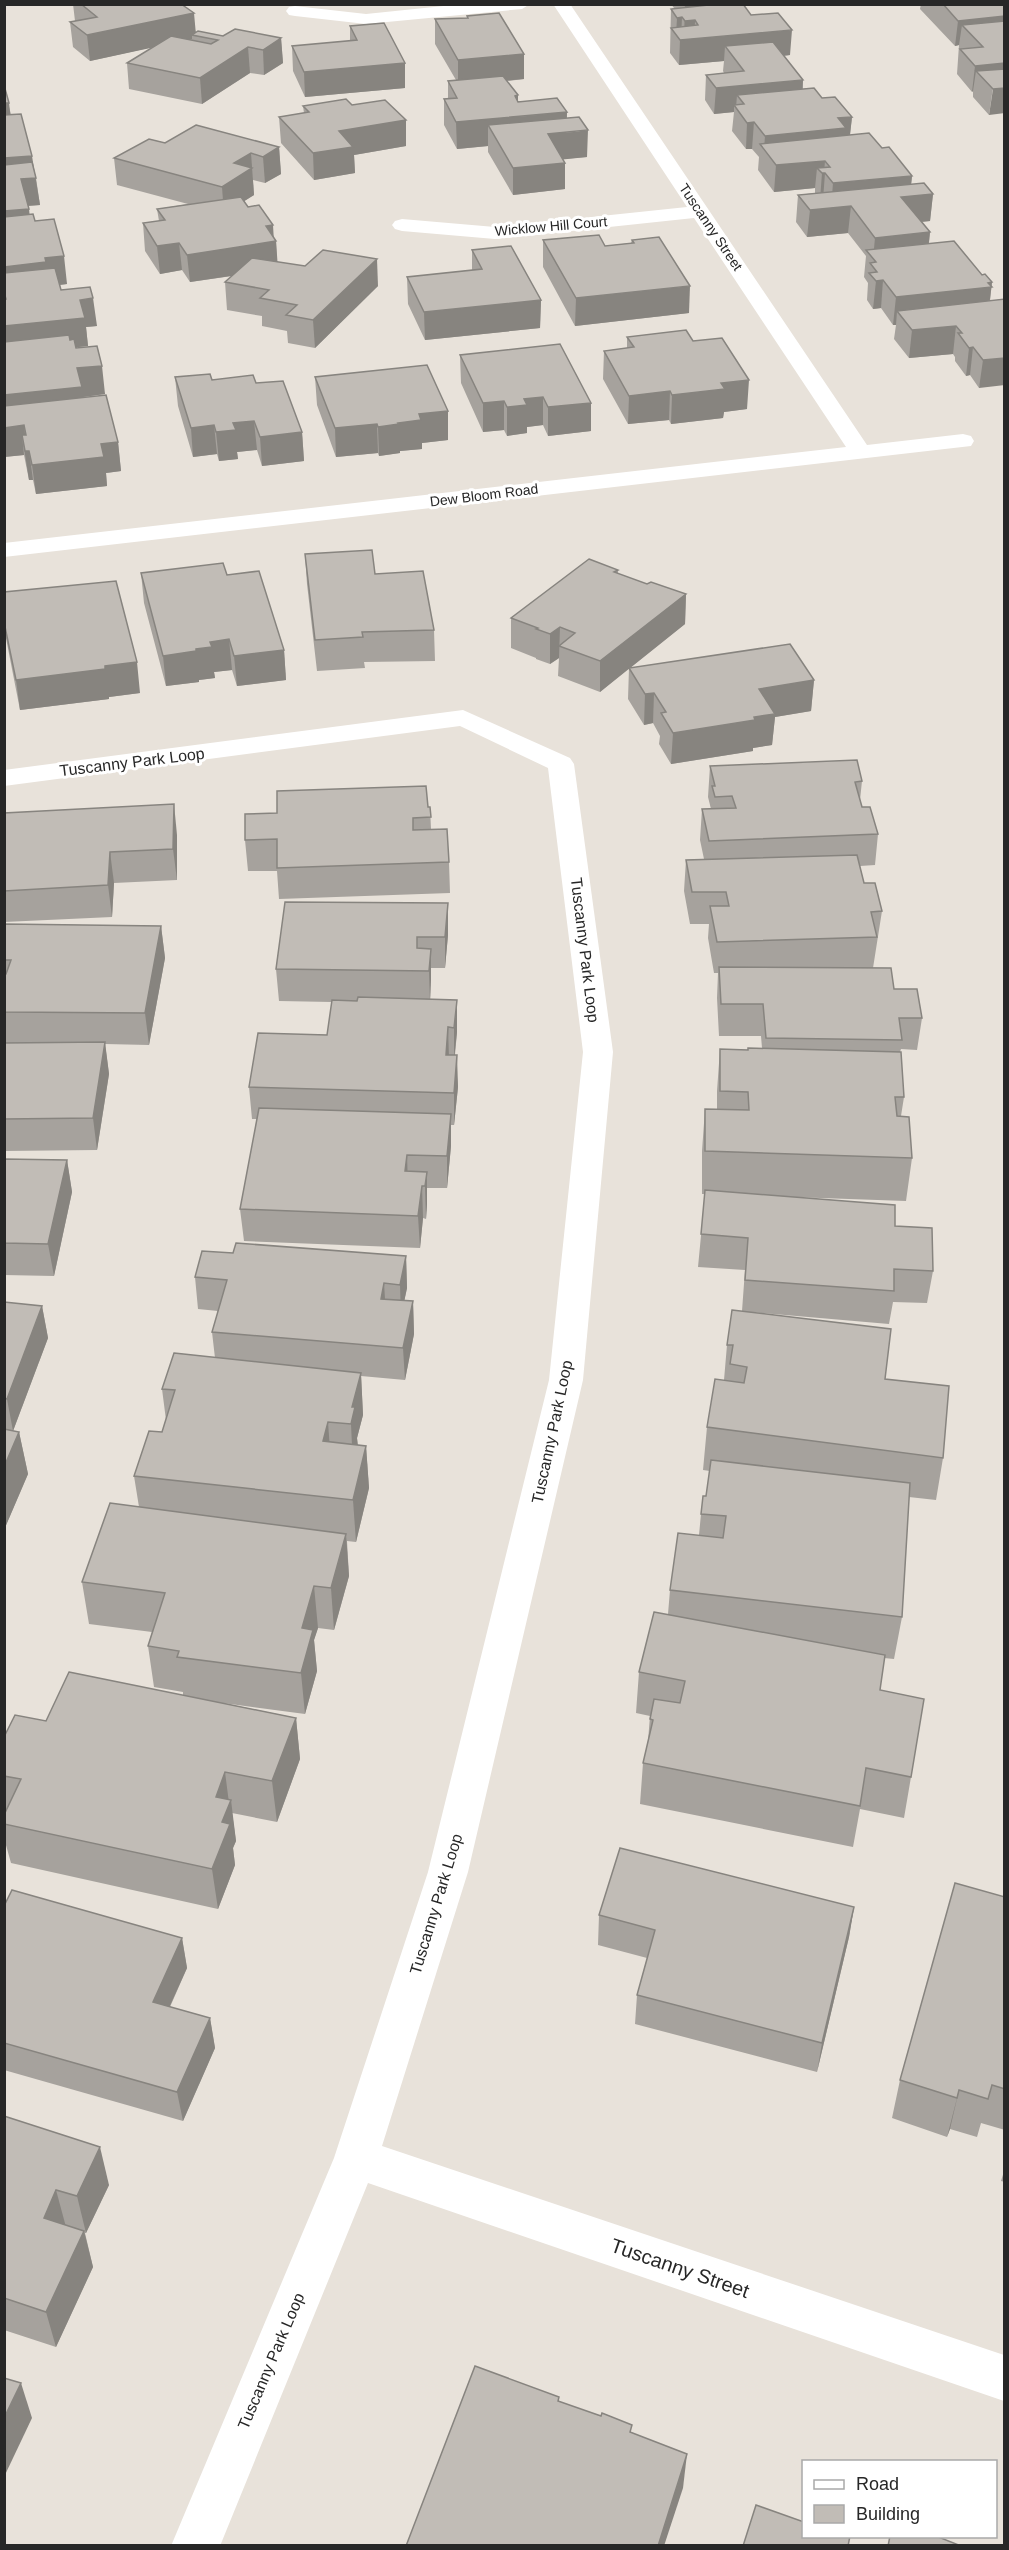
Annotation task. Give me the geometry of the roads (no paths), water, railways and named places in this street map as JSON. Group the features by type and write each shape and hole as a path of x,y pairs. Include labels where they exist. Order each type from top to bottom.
{"street":[{"path":"295,10 366,19 522,4"},
{"name":"Tuscanny Street","path":"561,4 860,451"},
{"name":"Wicklow Hill Court","path":"402,225 495,232 700,211"},
{"name":"Dew Bloom Road","path":"4,550 963,441"},
{"name":"Tuscanny Park Loop","path":"4,778 463,718 561,764 598,1052 566,1380 448,1872 356,2158 195,2546"},
{"name":"Tuscanny Street","path":"356,2158 1005,2379"}]}
